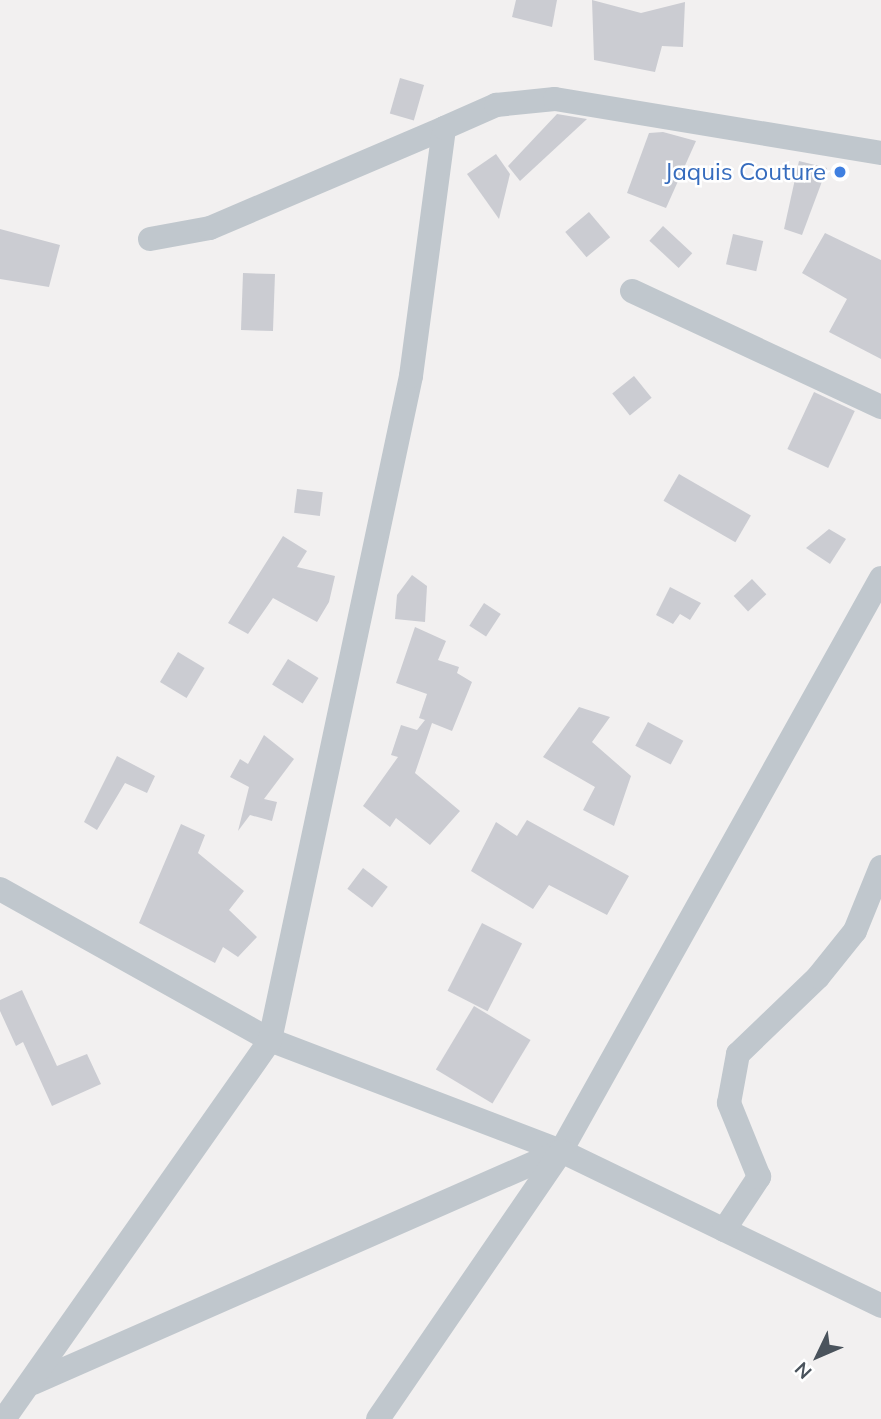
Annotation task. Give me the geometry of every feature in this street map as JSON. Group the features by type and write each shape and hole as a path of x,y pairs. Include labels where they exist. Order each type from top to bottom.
{"street":[{"path":"150,239 210,228 496,105 555,99 879,144"},
{"path":"4,1419 32,1384 270,1040 411,376 444,128"},
{"path":"632,291 881,407"},
{"path":"378,1419 561,1151 881,578"},
{"path":"724,1230 759,1177 729,1103 738,1054 818,977 855,931 881,867"},
{"path":"0,889 270,1040 561,1151 881,1306"},
{"path":"0,1398 561,1151"}],"building":[{"path":"516,0 557,0 552,27 512,17"},
{"path":"592,0 641,13 685,2 683,47 662,46 655,72 594,60"},
{"path":"400,78 424,85 414,120 390,114"},
{"path":"557,114 587,119 520,181 508,166"},
{"path":"663,132 696,141 666,208 627,193 649,133"},
{"path":"496,154 510,174 499,219 467,174"},
{"path":"799,161 827,168 802,235 784,229"},
{"path":"589,212 610,237 586,257 565,232"},
{"path":"663,226 692,253 679,268 649,241"},
{"path":"0,229 60,245 49,287 0,279"},
{"path":"825,233 881,260 881,359 829,332 847,299 802,273"},
{"path":"733,234 763,241 756,271 726,264"},
{"path":"243,273 275,274 273,331 241,330"},
{"path":"634,376 652,398 630,415 612,394"},
{"path":"814,392 855,411 828,468 787,449"},
{"path":"679,474 751,516 735,542 664,501"},
{"path":"297,489 323,492 320,516 294,513"},
{"path":"829,529 846,539 830,564 806,548"},
{"path":"283,536 307,551 297,567 335,576 329,602 317,622 273,598 248,634 228,623"},
{"path":"412,575 427,586 425,622 395,619 397,595"},
{"path":"752,579 766,594 748,611 734,596"},
{"path":"670,587 701,603 690,620 680,614 673,624 656,615"},
{"path":"484,603 501,614 486,637 469,626"},
{"path":"415,627 446,641 438,660 459,667 457,673 472,682 452,731 432,723 415,773 460,811 430,845 396,818 390,827 363,806 398,757 391,755 401,725 417,730 425,720 419,718 427,694 396,683"},
{"path":"178,652 205,668 187,698 160,682"},
{"path":"288,659 319,678 303,704 272,684"},
{"path":"579,707 610,717 592,742 631,776 614,826 583,810 595,787 543,757"},
{"path":"648,722 683,741 671,765 635,746"},
{"path":"264,735 294,759 264,799 277,802 272,821 250,815 238,831 249,787 230,777 240,759 248,764"},
{"path":"117,756 155,776 147,793 125,783 97,830 84,822"},
{"path":"527,820 629,876 607,915 549,885 533,909 471,871 496,822 517,836"},
{"path":"181,824 205,835 198,853 244,891 229,910 257,937 238,957 223,947 215,963 139,923"},
{"path":"363,868 388,887 372,907 347,889"},
{"path":"482,923 522,943 488,1011 447,991"},
{"path":"22,990 57,1066 87,1054 101,1084 52,1106 23,1042 16,1046 0,1011 0,1000"},
{"path":"474,1006 531,1040 492,1103 436,1069"}],"place":[{"name":"Jaquis Couture","path":"840,172"}]}
